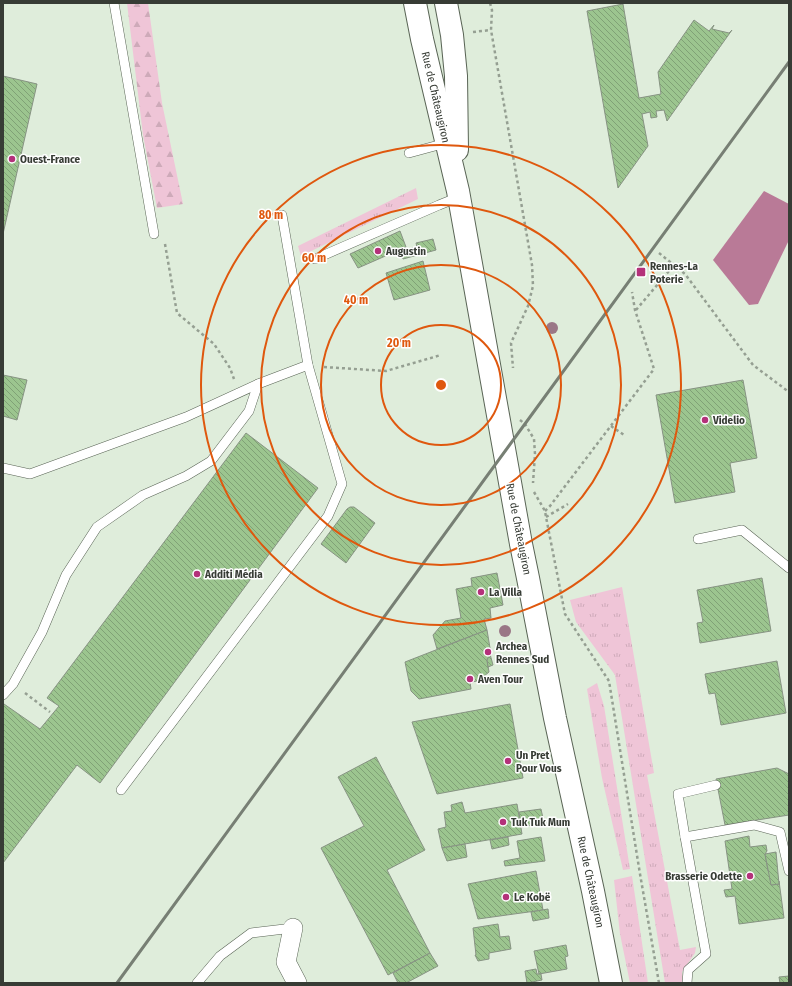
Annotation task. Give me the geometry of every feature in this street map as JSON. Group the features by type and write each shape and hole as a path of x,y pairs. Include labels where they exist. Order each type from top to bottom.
{"main road":[{"name":"Rue de Châteaugiron","path":"415,3 458,194 520,544 611,983"},
{"name":"Rue de Châteaugiron","path":"446,3 452,34 456,76 458,194"}],"street":[{"path":"293,928 286,962 297,983"}],"lane":[{"path":"114,3 154,234"},
{"path":"409,153 446,143"},
{"path":"315,259 439,204 458,194"},
{"path":"121,790 328,516 342,484 308,365 282,215"},
{"path":"3,468 30,474 186,417 258,384 308,365"},
{"path":"3,695 13,684 42,632 66,574 97,527 143,495 186,476 211,461 249,411 258,384"},
{"path":"698,539 742,530 789,568"},
{"path":"687,983 688,970 706,954 678,794 716,785"},
{"path":"685,837 754,825 780,832 789,871"},
{"path":"197,983 220,956 251,933 293,928"}],"path":[{"path":"490,3 492,10 491,30 532,265 533,286 528,306 511,343 513,372"},
{"path":"164,240 177,313 214,344 230,368 240,392"},
{"path":"659,252 685,274 753,365 789,392"},
{"path":"636,310 674,265"},
{"path":"545,510 550,506 654,369 632,292"},
{"path":"308,365 386,371 441,355"},
{"path":"515,416 525,424 534,439 534,492 545,510 565,614 609,681 659,983"},
{"path":"611,426 624,434"},
{"path":"546,517 568,504"}],"green space":[{"path":"127,3 148,3 162,103 183,204 157,208 143,135"},
{"path":"416,188 418,199 301,256 298,246"},
{"path":"622,587 654,773 647,775 680,950 696,947 695,953 682,972 683,983 665,983 615,675 576,622 570,600"},
{"path":"597,683 604,706 630,869 623,870 602,778 587,689"},
{"path":"632,876 648,983 630,983 620,934 614,880"}],"shaded area":[{"path":"764,191 789,204 789,240 758,304 749,305 713,260"}],"building":[{"path":"623,4 639,98 661,94 658,72 694,20 709,31 714,25 712,29 729,33 732,30 667,121 664,110 656,111 657,117 651,118 650,112 642,114 648,146 618,188 587,11"},
{"name":"Ouest-France","path":"3,76 37,84 3,234"},
{"name":"Augustin","path":"400,231 406,247 358,268 350,254"},
{"path":"433,239 436,250 403,259 401,251 417,247 416,243"},
{"path":"423,261 430,290 394,300 386,273"},
{"path":"3,375 27,380 17,420 3,416"},
{"name":"Videlio","path":"743,380 757,458 730,463 735,492 675,503 656,395"},
{"name":"Additi Média","path":"246,433 318,488 100,783 77,765 3,863 3,705 4,704 40,729 59,706 47,698"},
{"path":"350,507 354,507 375,523 346,563 321,544"},
{"path":"497,573 503,605 490,608 491,618 484,619 487,630 437,649 433,635 445,621 461,618 456,589 472,586 471,578"},
{"path":"762,578 771,631 700,643 697,623 703,622 697,590"},
{"path":"487,630 491,654 487,660 489,672 478,681 470,682 471,689 419,699 411,691 405,662"},
{"path":"490,654 493,665 488,667 487,660"},
{"path":"777,661 786,713 721,725 715,693 709,694 705,674"},
{"path":"510,704 523,778 437,794 412,722"},
{"path":"376,757 425,850 387,870 430,953 388,975 321,848 364,826 338,777"},
{"path":"777,768 789,774 789,815 725,825 716,779"},
{"path":"462,802 465,813 517,804 522,834 442,848 438,829 446,827 444,812 452,811 451,805"},
{"path":"541,809 544,823 521,827 519,812"},
{"name":"Brasserie Odette","path":"749,836 750,847 766,845 767,851 765,854 771,885 779,884 779,881 784,918 739,924 735,896 726,897 724,890 732,889 725,841"},
{"path":"508,837 509,845 492,849 490,840"},
{"path":"541,837 545,861 505,866 504,861 520,858 517,841"},
{"path":"465,844 467,857 447,861 442,848"},
{"path":"776,852 779,884 771,885 765,854"},
{"name":"Le Kobë","path":"536,871 543,910 478,919 468,884"},
{"path":"548,909 549,918 533,921 531,912"},
{"path":"498,924 500,937 509,936 511,949 489,953 489,959 478,961 475,955 473,928"},
{"path":"566,945 568,956 565,957 567,969 539,974 534,951"},
{"path":"430,953 438,966 406,983 398,983 393,973"},
{"path":"536,969 537,974 541,974 542,980 527,983 525,971"},
{"path":"789,976 789,983 780,983 779,977"}],"railway":[{"path":"117,983 789,62"}],"place":[{"name":"Ouest-France","path":"12,159"},
{"name":"Augustin","path":"378,251"},
{"name":"Rennes-La Poterie","path":"641,272"},
{"name":"Videlio","path":"705,420"},
{"name":"Additi Média","path":"197,574"},
{"name":"La Villa","path":"481,592"},
{"name":"Archea Rennes Sud","path":"488,652"},
{"name":"Aven Tour","path":"470,679"},
{"name":"Un Pret Pour Vous","path":"508,761"},
{"name":"Tuk Tuk Mum","path":"503,822"},
{"name":"Brasserie Odette","path":"750,876"},
{"name":"Le Kobë","path":"506,897"}]}
